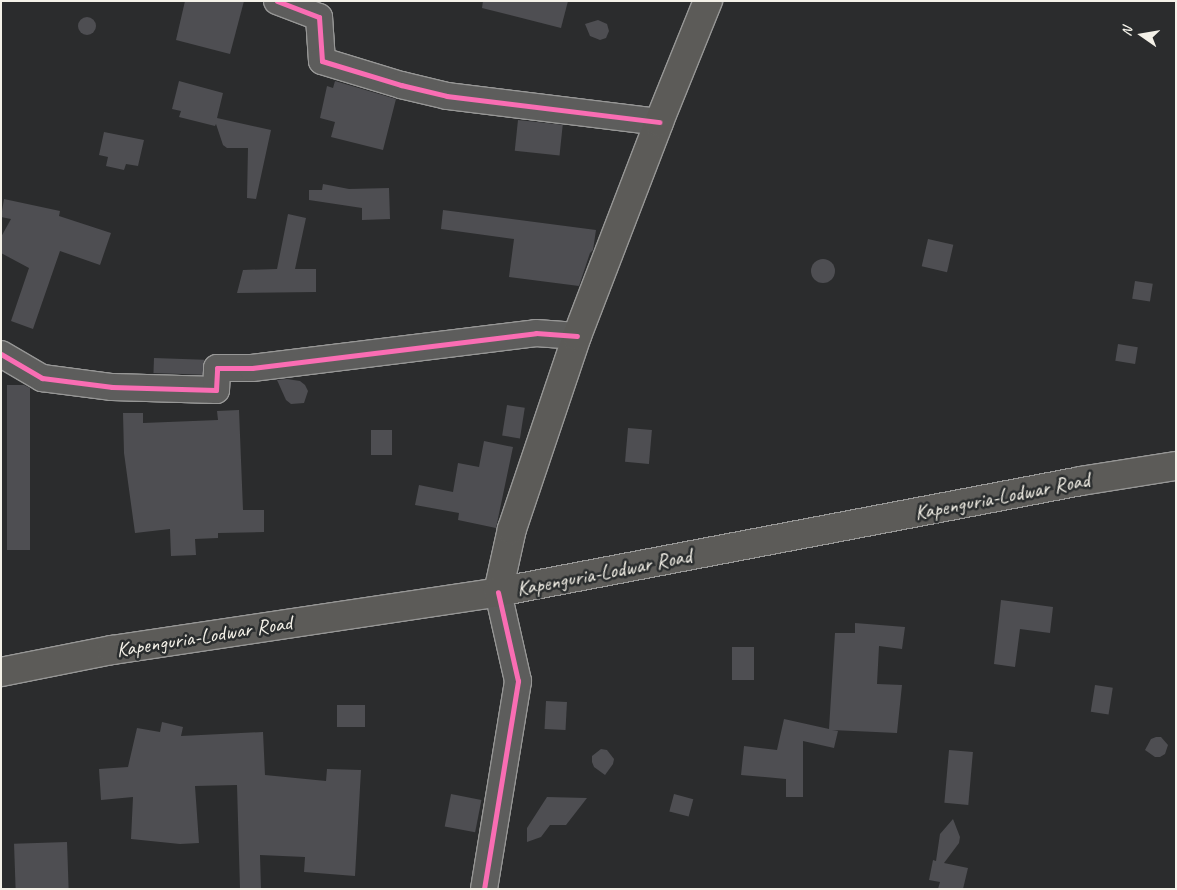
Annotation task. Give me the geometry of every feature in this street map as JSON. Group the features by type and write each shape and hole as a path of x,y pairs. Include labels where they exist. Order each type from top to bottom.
{"main road":[{"path":"498,592 512,530 577,336 659,122 708,1"},
{"name":"Kapenguria-Lodwar Road","path":"1,672 112,650 498,592 1081,481 1176,466"}],"street":[{"path":"277,1 319,17 322,61 401,85 447,96 659,122"},
{"path":"1,354 42,378 112,388 216,390 217,368 252,368 536,333 577,336"},
{"path":"484,889 518,680 498,592"}],"building":[{"path":"185,1 244,1 230,54 176,40"},
{"path":"483,1 568,1 561,28 482,8"},
{"path":"83,17 91,17 96,22 94,33 83,35 78,30 78,22"},
{"path":"598,20 607,24 609,31 606,38 600,40 590,36 585,24"},
{"path":"179,81 223,93 217,118 271,130 256,199 247,198 248,148 227,148 223,145 216,124 215,126 179,117 181,111 172,109"},
{"path":"335,81 396,99 383,150 331,137 335,122 320,118 327,86 333,88"},
{"path":"518,120 563,125 560,156 515,151"},
{"path":"104,132 144,140 138,166 126,164 124,170 106,166 108,157 99,155"},
{"path":"323,184 349,189 389,188 390,219 362,220 362,208 309,200 309,190 322,190"},
{"path":"4,199 60,211 59,216 111,233 100,265 60,251 33,329 11,321 29,268 1,253 1,237 11,219 1,217"},
{"path":"443,210 596,230 593,250 590,253 579,286 509,277 514,239 441,229"},
{"path":"288,214 306,218 295,269 316,269 316,292 237,293 243,270 277,269"},
{"path":"928,239 953,245 947,272 922,266"},
{"path":"823,259 828,260 834,266 834,276 828,282 823,283 818,282 812,276 811,271 812,266 818,260"},
{"path":"1135,281 1153,284 1150,302 1132,299"},
{"path":"1118,344 1138,347 1135,364 1115,361"},
{"path":"154,358 204,360 203,375 153,373"},
{"path":"277,380 300,381 305,385 308,391 304,403 291,404 286,400"},
{"path":"7,385 24,385 30,388 30,550 7,550"},
{"path":"507,405 525,408 520,438 502,436"},
{"path":"239,410 243,510 264,510 264,532 218,533 218,538 195,539 196,555 171,556 170,529 135,533 124,453 123,413 143,413 143,423 218,420 217,411"},
{"path":"628,428 652,430 649,464 625,462"},
{"path":"371,430 392,430 392,455 371,455"},
{"path":"484,441 513,447 496,528 458,520 459,513 415,505 419,485 453,492 458,463 479,467"},
{"path":"1001,600 1053,607 1050,633 1020,629 1015,667 994,664"},
{"path":"855,623 905,627 902,649 879,646 877,684 902,685 897,733 832,730 838,731 834,748 803,741 803,797 786,797 786,779 741,775 744,746 777,750 784,719 829,729 835,633 855,633"},
{"path":"732,647 754,647 754,680 732,680"},
{"path":"1095,685 1113,688 1109,714 1091,712"},
{"path":"546,701 567,702 566,730 545,729"},
{"path":"337,705 365,705 365,727 337,727"},
{"path":"162,722 183,727 181,736 263,732 265,775 326,781 327,769 361,770 355,876 304,872 305,857 260,855 261,889 240,889 237,785 195,786 199,843 180,844 131,839 133,797 101,800 99,769 128,767 137,728 160,732"},
{"path":"1161,737 1168,745 1165,754 1160,757 1155,757 1145,750 1151,739"},
{"path":"601,749 607,750 614,759 613,764 605,775 594,767 592,762 592,756"},
{"path":"949,750 973,752 968,805 944,803"},
{"path":"451,794 481,800 475,832 445,826"},
{"path":"674,794 693,799 689,817 669,811"},
{"path":"547,797 587,798 566,825 550,825 541,837 527,842 527,828"},
{"path":"953,819 960,837 959,843 944,863 968,868 963,889 938,889 940,882 929,880 933,860 936,861 940,834"},
{"path":"67,842 69,889 16,889 14,844"}],"cycle path":[{"path":"277,1 319,17 322,61 401,85 447,96 659,122"},
{"path":"1,354 42,378 112,387 216,390 217,368 252,368 536,333 577,336"},
{"path":"484,889 518,681 498,592"}]}
